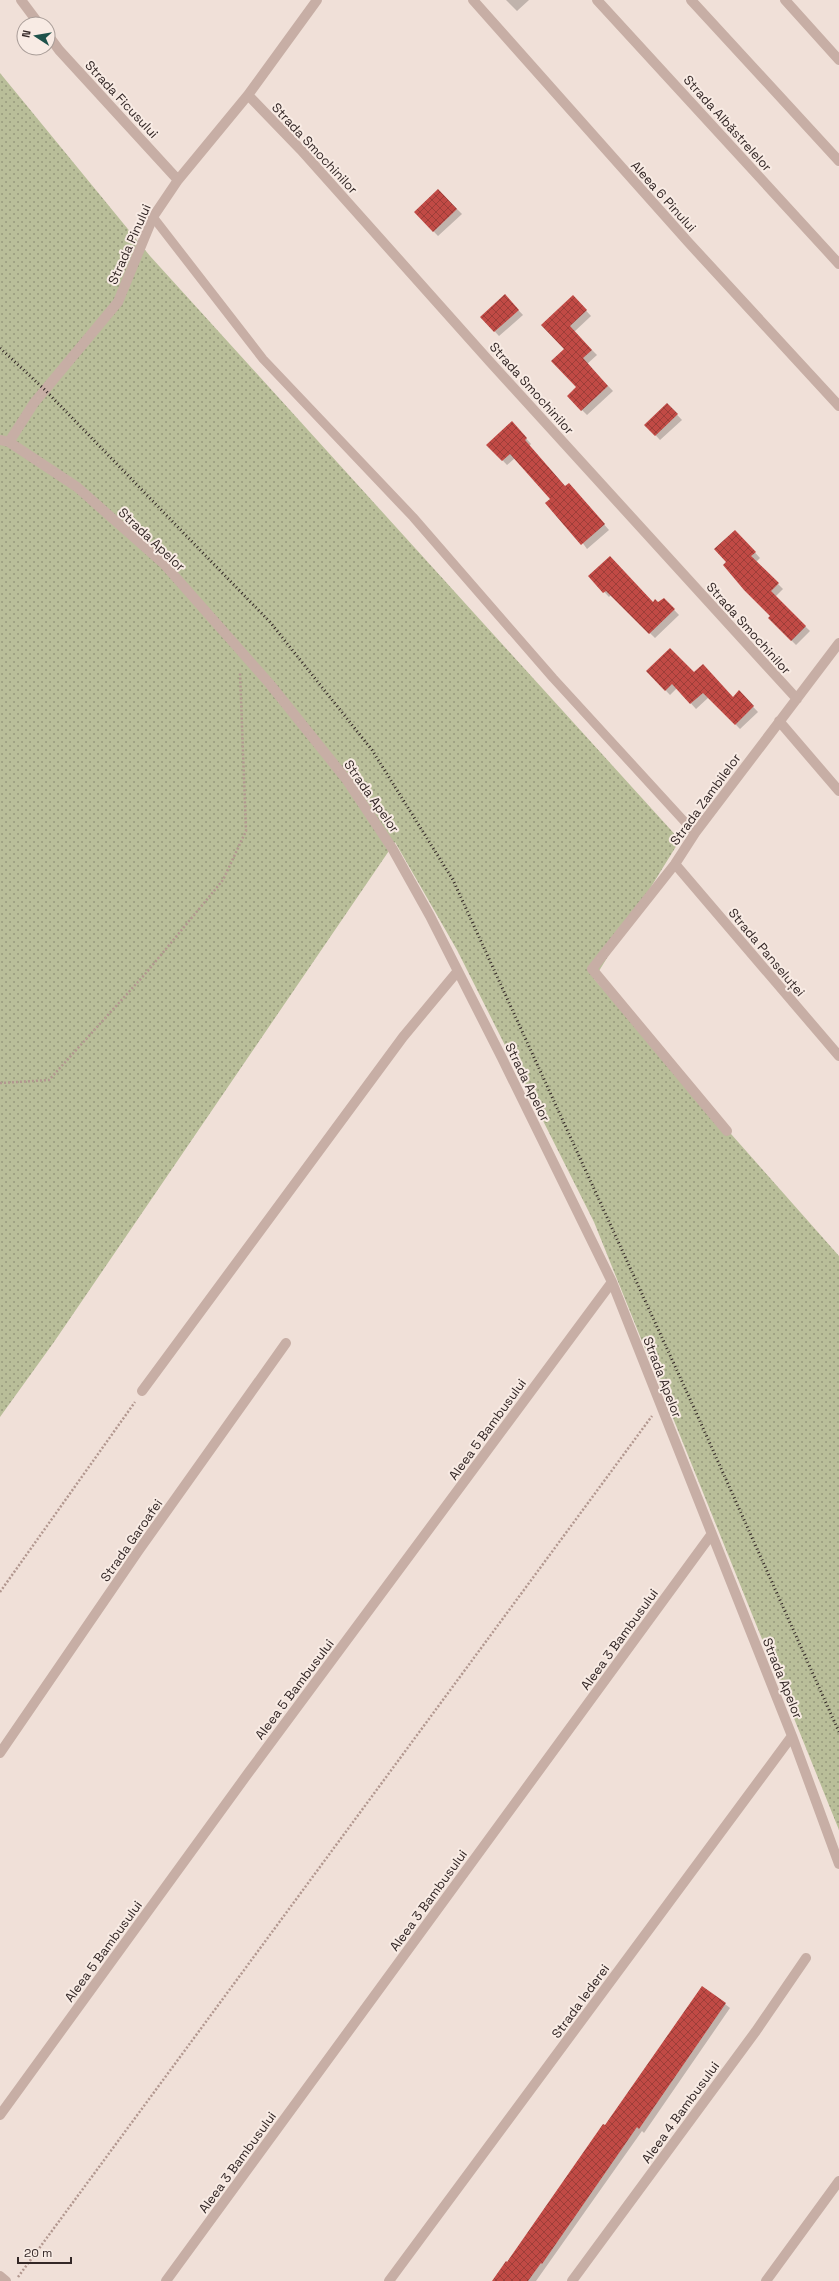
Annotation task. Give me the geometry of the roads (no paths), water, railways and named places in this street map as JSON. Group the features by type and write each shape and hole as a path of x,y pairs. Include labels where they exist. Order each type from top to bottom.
{"street":[{"path":"21,0 33,16"},
{"name":"Strada Pinului","path":"5,441 34,403 118,302 153,217 178,180 248,95 317,0"},
{"name":"Aleea 6 Pinului","path":"472,0 689,243 839,406"},
{"name":"Strada Albăstrelelor","path":"598,0 839,264"},
{"path":"691,0 839,161"},
{"path":"785,0 839,60"},
{"name":"Strada Ficusului","path":"56,46 178,180"},
{"name":"Strada Smochinilor","path":"248,95 301,150 491,363 797,699"},
{"name":"Strada Apelor","path":"5,441 77,487 164,564 240,652 269,683 346,779 392,848 430,916 612,1282 711,1535 792,1736 839,1864"},
{"name":"Strada Zambilelor","path":"727,1131 592,969 675,864 695,833 839,643"},
{"path":"779,721 839,791"},
{"name":"Strada Panseluței","path":"675,864 839,1056"},
{"path":"142,1391 403,1036 457,972"},
{"name":"Aleea 5 Bambusului","path":"0,2115 249,1772 612,1282"},
{"name":"Strada Garoafei","path":"0,1753 139,1550 286,1343"},
{"name":"Aleea 3 Bambusului","path":"166,2281 711,1535"},
{"name":"Strada Iederei","path":"389,2281 792,1736"},
{"name":"Aleea 4 Bambusului","path":"572,2281 756,2030 806,1958"},
{"path":"766,2281 839,2181"},
{"path":"0,2276 6,2281"}],"lane":[{"path":"153,217 263,359 413,517 553,678 695,833"}],"railway":[{"path":"0,348 45,390 270,622 372,750 453,880 690,1399 839,1732"}]}
